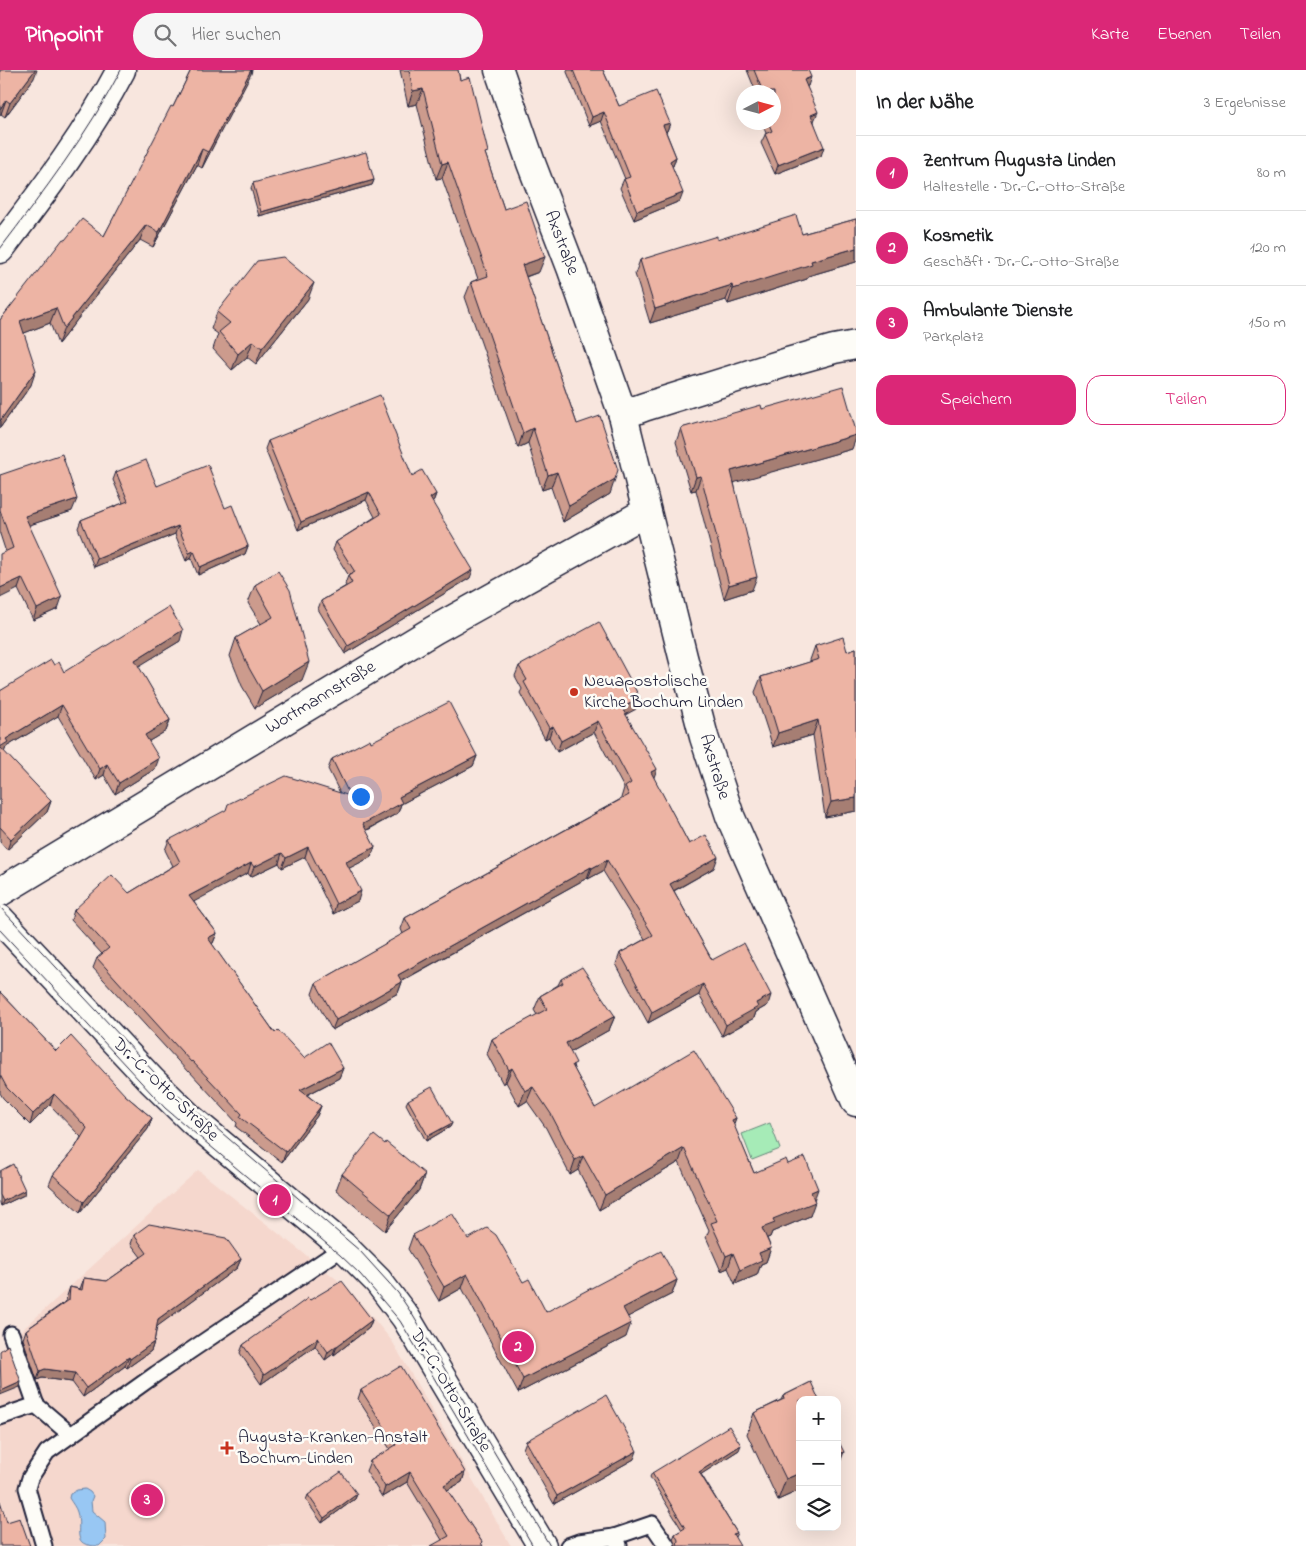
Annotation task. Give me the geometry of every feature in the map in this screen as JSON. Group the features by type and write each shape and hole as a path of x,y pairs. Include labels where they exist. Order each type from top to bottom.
{"street":[{"path":"0,249 61,169 87,131 121,70"},
{"name":"Axstraße","path":"499,70 530,163 572,270 622,415 704,737 730,816 856,1102"},
{"path":"622,415 788,362 834,349 856,346"},
{"name":"Wortmannstraße","path":"0,892 420,638 646,512"},
{"name":"Dr.-C.-Otto-Straße","path":"0,919 158,1088 192,1120 344,1247 378,1281 406,1318 542,1546"}],"lane":[{"path":"44,1546 27,1488 30,1478 48,1452 156,1374 344,1247"},
{"path":"11,1334 36,1404 71,1435"},
{"path":"0,1417 36,1404"},
{"path":"568,1546 579,1542 617,1542 652,1524 667,1546"}],"shaded area":[{"name":"Augusta-Kranken-Anstalt Bochum-Linden","path":"198,1170 349,1289 392,1341 511,1546 0,1546 0,1350"}],"green space":[{"path":"770,1123 780,1149 752,1160 742,1134"}],"water":[{"path":"85,1489 93,1496 91,1501 92,1511 105,1522 106,1539 99,1546 90,1545 80,1540 77,1512 69,1498 70,1494 77,1490"}],"building":[{"path":"0,70 35,70 10,103 6,100 0,109"},
{"path":"191,70 251,70 208,152 202,149 159,232 146,225 64,328 56,308 20,321 36,370 0,421 0,320 63,239 65,240 82,219 104,236"},
{"path":"409,70 458,70 460,80 470,77 488,152 485,153 504,209 526,201 545,257 522,265 577,424 600,416 618,470 615,479 569,506 557,472 548,475 533,428 523,433 471,282 488,276 448,162 442,164 423,89 413,91"},
{"path":"573,70 603,70 619,106 656,91 670,123 663,125 676,157 670,161 683,193 637,211 624,179 630,177 604,112 592,117"},
{"path":"754,70 808,70 811,77 804,80 818,112 811,115 824,147 778,165 765,134 772,130 781,130 781,85 760,85"},
{"path":"366,152 374,180 261,212 253,183"},
{"path":"796,215 802,234 856,219 856,248 811,261 812,264 733,289 732,285 655,309 640,260 717,236 717,240"},
{"path":"283,257 314,283 262,348 253,341 238,354 219,332 230,323 217,312 257,261"},
{"path":"843,386 856,435 731,471 757,577 729,585 701,476 696,477 681,428 761,405 762,409"},
{"path":"380,395 412,476 422,470 436,494 430,498 473,570 348,646 321,601 352,583 348,576 355,572 336,542 381,514 369,492 301,522 268,441"},
{"path":"62,454 77,499 25,516 62,597 37,609 22,578 0,588 0,554 13,548 0,510 0,475"},
{"path":"146,460 157,486 208,465 225,508 232,505 248,546 200,567 194,551 189,553 178,526 97,559 81,520 128,501 116,472"},
{"path":"278,571 290,590 309,662 262,691 249,668 236,638 273,617 255,585"},
{"path":"169,607 183,630 135,660 170,720 145,735 159,758 119,783 107,764 100,769 62,705 6,739 8,742 0,747 0,691 51,660 54,665 59,662 64,672"},
{"path":"599,622 640,698 622,708 657,769 651,772 689,844 706,835 718,857 670,884 712,960 744,943 771,995 756,1003 758,1007 726,1025 703,984 652,1012 620,953 653,935 607,860 591,867 398,975 402,982 336,1020 316,983 411,929 405,918 629,795 625,787 631,783 598,721 561,741 553,726 549,728 524,682 527,680 519,666"},
{"path":"843,637 847,651 856,648 856,798 831,802 818,720 778,733 761,677 819,659 815,646"},
{"path":"449,702 477,756 399,797 402,803 363,824 375,847 346,862 361,891 336,904 308,847 286,858 282,853 254,867 251,863 189,896 217,933 208,938 275,1033 278,1030 304,1058 328,1042 343,1068 300,1090 321,1106 286,1152 240,1117 242,1114 191,1062 97,958 109,948 74,910 112,875 129,893 180,862 169,840 226,810 228,804 286,776 350,796 332,759 370,739 371,742"},
{"path":"0,747 51,801 11,839 0,827"},
{"path":"582,967 615,1016 566,1043 576,1063 572,1065 595,1108 694,1050 736,1118 732,1120 754,1173 786,1159 788,1164 805,1157 818,1189 811,1192 815,1202 773,1219 775,1223 762,1228 771,1248 759,1253 762,1260 740,1270 733,1253 726,1256 711,1223 717,1221 684,1148 605,1195 583,1156 575,1160 551,1114 533,1087 525,1091 512,1068 509,1070 492,1039 547,1009 540,996 563,983 561,979"},
{"path":"0,992 56,1051 71,1036 125,1095 152,1118 84,1202 53,1175 75,1148 87,1128 54,1094 33,1114 7,1088 0,1075"},
{"path":"432,1087 452,1123 428,1136 408,1100"},
{"path":"374,1135 385,1144 386,1142 425,1174 391,1215 342,1174"},
{"path":"13,1164 25,1190 3,1201 0,1195 0,1171"},
{"path":"452,1213 468,1239 487,1228 496,1235 523,1282 529,1279 546,1312 661,1251 677,1280 623,1308 631,1323 523,1379 467,1274 444,1287 413,1235"},
{"path":"149,1224 226,1238 241,1259 158,1319 154,1342 130,1359 129,1357 86,1388 75,1373 45,1369 40,1371 26,1330 69,1300 70,1287 82,1290 84,1278 107,1281 147,1253 134,1235"},
{"path":"342,1281 372,1320 328,1352 318,1338 264,1375 243,1345 308,1298 310,1300"},
{"path":"8,1345 21,1382 1,1391 0,1351"},
{"path":"401,1366 465,1472 444,1485 483,1546 431,1546 449,1536 410,1472 385,1487 370,1461 396,1445 361,1390"},
{"path":"811,1382 817,1396 796,1396 796,1475 786,1479 754,1413 784,1399 783,1396"},
{"path":"606,1395 637,1451 557,1496 526,1441"},
{"path":"729,1426 741,1445 699,1472 737,1533 733,1534 740,1546 677,1546 678,1540 675,1534 685,1528 652,1473"},
{"path":"341,1472 357,1494 324,1518 308,1495"},
{"path":"0,1501 7,1522 20,1518 30,1546 0,1546"}],"tram line":[{"path":"0,249 49,184 79,140 121,70"},
{"path":"0,907 167,1086 360,1251 398,1293 550,1546"},
{"path":"0,930 165,1108 340,1255 360,1274 400,1321 533,1546"}],"place":[{"name":"Neuapostolische Kirche Bochum Linden","path":"574,692"},
{"name":"Zentrum Augusta Linden","path":"275,1200"},
{"name":"Kosmetik","path":"518,1347"},
{"name":"Augusta-Kranken-Anstalt Bochum-Linden","path":"227,1448"},
{"name":"Ambulante Dienste","path":"147,1500"}]}
